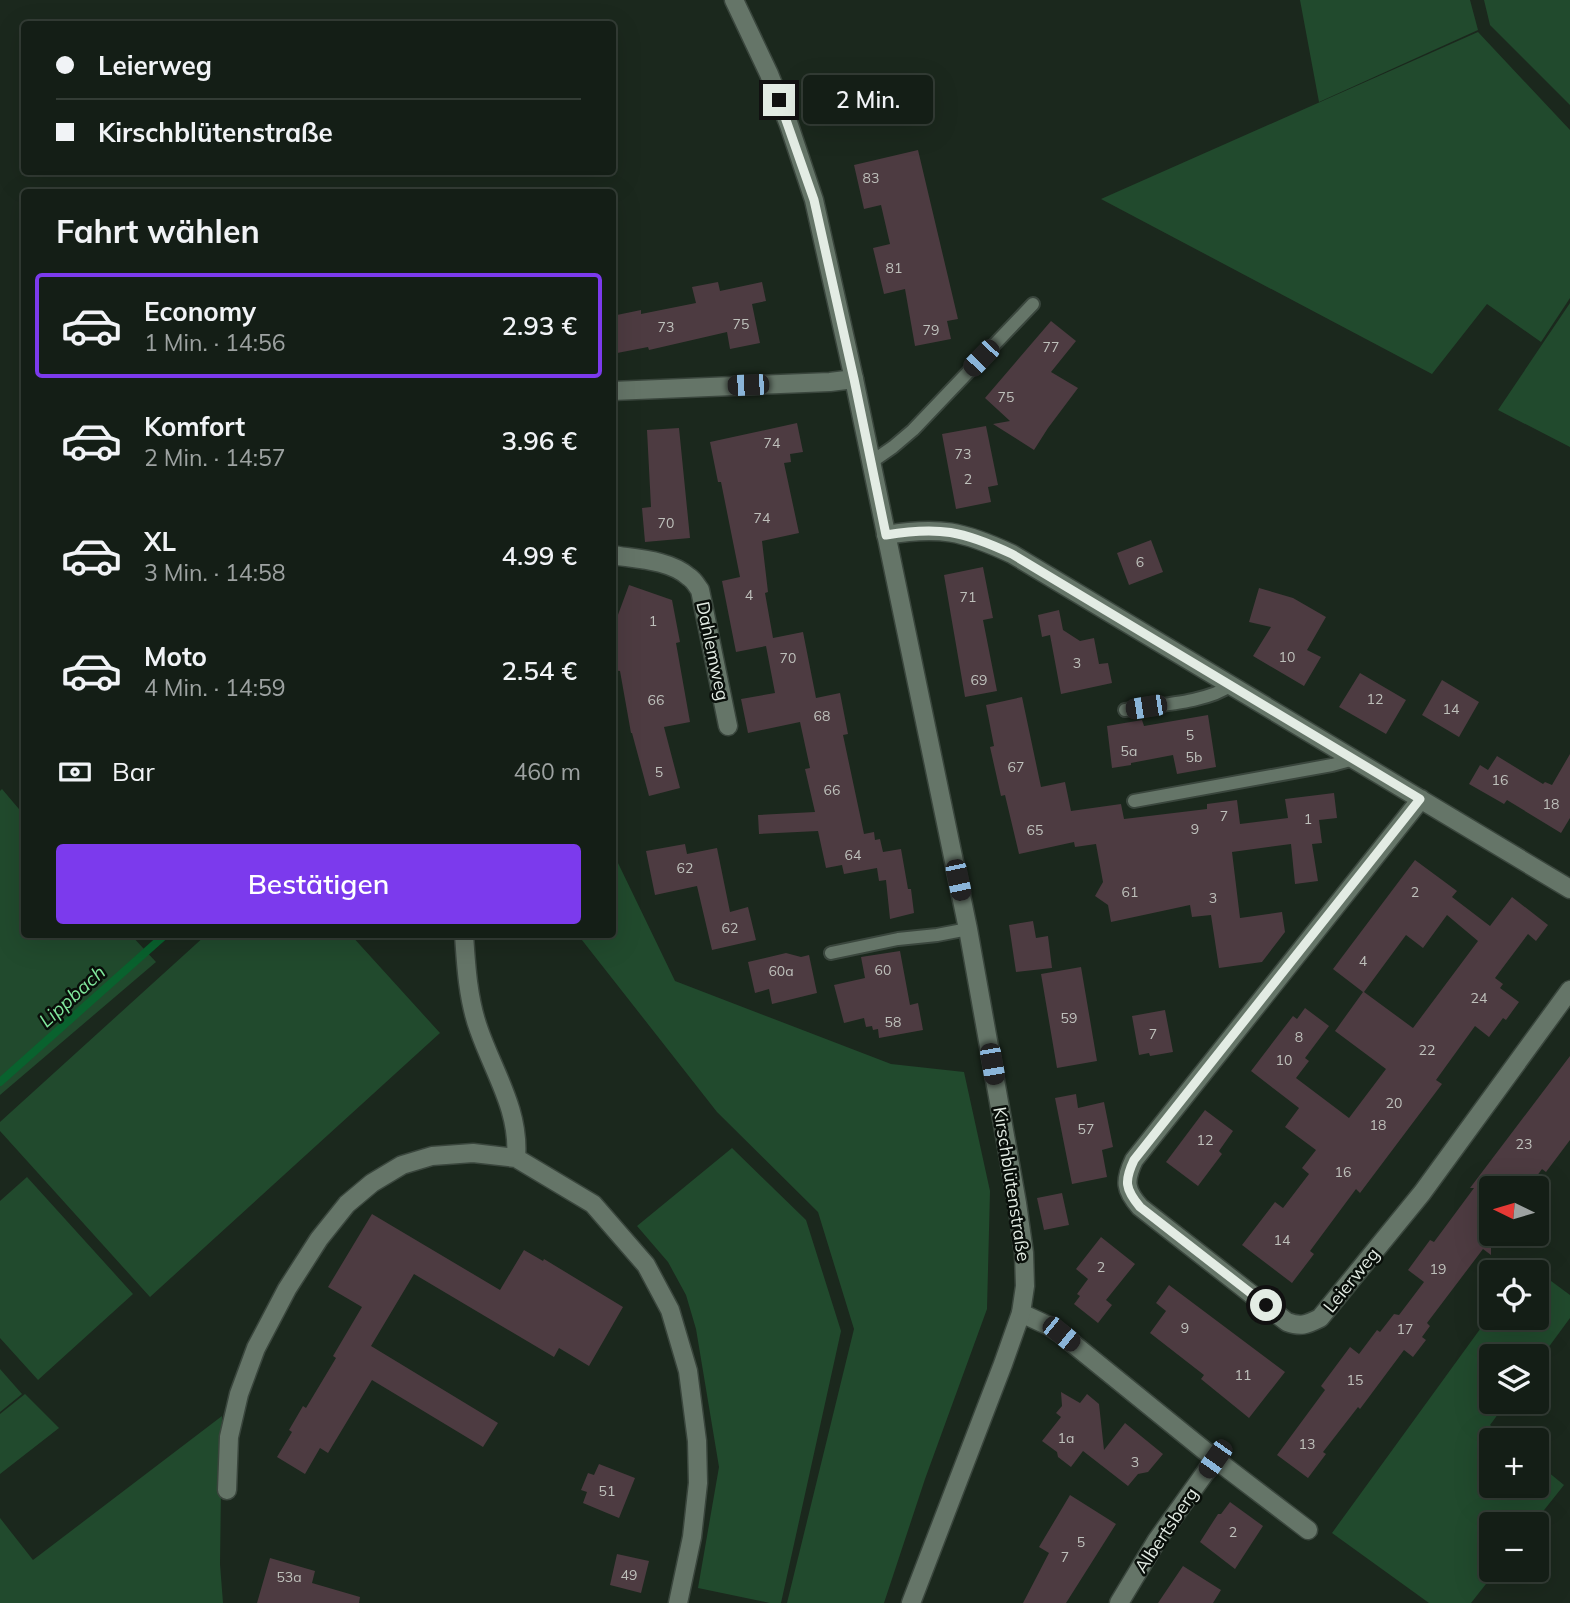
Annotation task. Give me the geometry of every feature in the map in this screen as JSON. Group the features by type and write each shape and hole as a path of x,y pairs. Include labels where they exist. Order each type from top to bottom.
{"street":[{"name":"Kirschblütenstraße","path":"734,0 769,74 814,200 854,379 968,929 1024,1253 1025,1286 1021,1313 911,1603"},
{"path":"616,391 854,379"},
{"path":"886,535 915,530 950,531 982,540 1012,554 1570,889"},
{"name":"Dahlemweg","path":"616,556 677,569 690,577 700,590 728,726"},
{"name":"Leierweg","path":"1420,799 1134,1160 1126,1185 1131,1197 1140,1207 1287,1322 1298,1326 1320,1318 1422,1193 1570,990"},
{"path":"464,938 470,993 478,1028 515,1124 516,1158"},
{"path":"227,1490 229,1437 239,1394 256,1348 287,1289 319,1240 347,1204 372,1183 402,1165 432,1156 473,1153 516,1158 593,1204 646,1265 670,1310 688,1371 698,1452 698,1483 692,1537 678,1603"},
{"path":"1021,1313 1049,1325 1061,1334 1215,1459 1308,1530"},
{"name":"Albertsberg","path":"1119,1603 1157,1540 1215,1459"}],"lane":[{"path":"870,463 913,430 1033,304"},
{"path":"1125,710 1208,697 1231,685"},
{"path":"1134,801 1354,759"},
{"path":"831,953 898,939 968,929"}],"green space":[{"path":"1300,0 1470,0 1478,30 1319,102"},
{"path":"1484,0 1570,0 1570,105 1490,25"},
{"path":"1478,32 1570,130 1570,298 1541,342 1487,304 1432,374 1101,199"},
{"path":"1570,303 1570,447 1498,410"},
{"path":"2,789 21,811 21,938 134,938 156,962 0,1095"},
{"path":"618,863 675,981 891,1064 964,1072 990,1191 987,1309 925,1479 884,1603 787,1603 854,1329 818,1212 717,1112 580,938 616,938"},
{"path":"203,938 354,938 440,1033 150,1297 0,1131 0,1122"},
{"path":"732,1148 806,1220 841,1331 781,1603 698,1588 719,1467 696,1329 686,1295 668,1262 637,1226"},
{"path":"27,1177 133,1294 38,1380 0,1338 0,1201"},
{"path":"1549,1280 1570,1295 1570,1318 1549,1347 1549,1344 1479,1344 1479,1414 1498,1414 1490,1425 1494,1428 1479,1428 1479,1498 1549,1498 1549,1473 1564,1485 1543,1512 1479,1512 1479,1582 1488,1582 1471,1603 1429,1603 1332,1533 1479,1330 1549,1330"},
{"path":"0,1369 22,1394 0,1412"},
{"path":"25,1394 59,1428 0,1474 0,1414"},
{"path":"222,1416 220,1564 223,1603 0,1603 0,1518 33,1560"}],"building":[{"path":"918,150 958,319 947,321 951,339 915,346 905,289 884,294 873,248 890,244 881,205 864,209 854,165"},
{"path":"718,282 720,291 762,282 766,301 752,304 760,343 730,349 727,332 649,350 648,347 616,353 616,315 641,310 641,314 696,303 692,287"},
{"path":"1051,321 1076,341 1051,372 1078,388 1034,450 993,424 1010,421 985,398"},
{"path":"797,423 803,452 790,454 791,462 784,463 799,533 762,541 768,592 765,593 773,638 803,632 816,698 840,693 848,734 843,735 864,834 874,832 875,840 880,839 883,852 901,849 908,889 911,889 914,913 890,919 886,880 879,881 877,868 844,874 842,865 826,868 818,831 759,834 758,815 815,812 805,769 810,768 800,722 748,733 741,699 775,693 766,646 736,652 722,581 740,577 710,442"},
{"path":"986,426 998,485 988,487 991,502 956,509 942,434"},
{"path":"679,428 690,538 645,542 642,508 651,507 647,430"},
{"path":"1151,540 1163,572 1129,585 1117,553"},
{"path":"983,567 993,618 983,620 997,691 965,697 944,575"},
{"path":"629,585 672,600 680,642 676,643 690,722 664,727 680,788 649,796 631,733 620,671 616,670 616,620"},
{"path":"1259,588 1293,598 1326,617 1307,650 1321,657 1304,686 1253,656 1271,627 1249,622"},
{"path":"1059,610 1063,630 1080,641 1094,638 1099,664 1108,663 1112,683 1061,694 1050,635 1042,637 1038,615"},
{"path":"1360,673 1406,700 1386,734 1339,707"},
{"path":"1442,680 1479,702 1459,737 1422,715"},
{"path":"1022,697 1041,787 1065,782 1071,811 1121,804 1124,819 1207,809 1207,804 1237,800 1240,824 1288,818 1285,799 1334,793 1337,818 1319,820 1322,843 1312,844 1318,881 1295,884 1291,844 1232,852 1240,918 1282,912 1285,932 1262,962 1219,968 1211,915 1192,917 1190,905 1111,922 1108,905 1095,896 1103,882 1096,844 1075,847 1074,842 1019,854 1005,795 1001,796 990,747 994,746 986,705"},
{"path":"1208,715 1216,767 1177,774 1173,755 1112,768 1107,726 1142,720 1144,726"},
{"path":"1570,754 1570,818 1561,833 1507,800 1504,804 1469,784 1480,765 1488,770 1497,756 1543,784 1545,782 1552,785"},
{"path":"685,844 687,854 717,848 730,912 748,907 756,940 712,950 697,886 655,895 646,851"},
{"path":"1415,860 1457,891 1452,897 1490,926 1512,897 1548,925 1536,941 1528,934 1495,978 1503,984 1500,988 1519,1002 1489,1037 1475,1026 1436,1080 1442,1084 1360,1193 1356,1189 1310,1251 1314,1254 1292,1283 1242,1245 1275,1202 1283,1208 1309,1174 1302,1168 1316,1150 1285,1127 1299,1108 1251,1071 1293,1016 1297,1019 1305,1008 1329,1026 1305,1058 1309,1061 1296,1078 1349,1118 1386,1069 1335,1031 1363,992 1333,969","holes":["1447,915 1478,941 1413,1028 1364,992 1406,935 1423,948"]},
{"path":"1033,921 1036,938 1048,936 1052,968 1016,972 1009,925"},
{"path":"900,951 910,1005 918,1003 923,1030 879,1038 878,1029 866,1027 864,1018 844,1023 834,985 865,978 861,957"},
{"path":"786,953 801,957 809,955 817,993 772,1004 769,989 755,993 748,962"},
{"path":"1081,967 1097,1061 1057,1068 1041,974"},
{"path":"1165,1010 1173,1052 1139,1055 1132,1016"},
{"path":"1570,1056 1570,1140 1546,1172 1542,1169 1537,1176 1479,1176"},
{"path":"1076,1094 1078,1108 1104,1102 1113,1147 1102,1150 1107,1177 1072,1184 1055,1098"},
{"path":"1205,1110 1233,1131 1219,1151 1222,1154 1198,1186 1166,1162"},
{"path":"1479,1176 1479,1246 1491,1246 1491,1255 1483,1249 1427,1323 1430,1326 1422,1337 1426,1340 1413,1357 1404,1350 1360,1409 1358,1407 1323,1452 1326,1454 1308,1478 1277,1455 1325,1390 1321,1386 1350,1347 1359,1354 1377,1330 1380,1332 1394,1314 1399,1315 1424,1282 1408,1270 1430,1240 1434,1242 1474,1188 1470,1188"},
{"path":"1062,1193 1069,1225 1044,1230 1037,1198"},
{"path":"372,1214 500,1290 524,1250 543,1261 544,1259 623,1307 589,1366 559,1348 554,1357 414,1274 371,1346 498,1423 483,1447 372,1380 328,1453 320,1448 305,1474 277,1457 292,1432 289,1430 303,1406 306,1408 336,1358 333,1356 362,1307 328,1287"},
{"path":"1101,1237 1135,1264 1106,1300 1112,1305 1098,1323 1074,1304 1080,1296 1077,1294 1088,1279 1076,1269"},
{"path":"1169,1285 1285,1372 1249,1418 1201,1379 1204,1375 1150,1333 1166,1311 1156,1303"},
{"path":"1061,1392 1080,1403 1087,1394 1099,1404 1104,1450 1125,1423 1163,1454 1148,1472 1138,1474 1128,1486 1083,1451 1071,1467 1042,1441 1061,1417 1056,1413 1062,1406"},
{"path":"599,1464 635,1478 619,1518 583,1503 587,1492 581,1490 588,1473 594,1475"},
{"path":"1070,1495 1116,1524 1066,1603 1023,1603 1049,1553 1039,1547"},
{"path":"1230,1502 1263,1526 1235,1569 1200,1542 1218,1514 1221,1514"},
{"path":"617,1554 649,1561 641,1593 610,1585"},
{"path":"270,1558 315,1571 312,1583 360,1597 359,1603 257,1603"},
{"path":"1183,1566 1221,1590 1213,1603 1158,1603"}],"waterway":[{"name":"Lippbach","path":"0,1082 162,938"}],"route":[{"path":"779,100 814,200 886,535 915,530 950,531 982,540 1012,554 1420,799 1134,1160 1128,1173 1126,1185 1131,1197 1140,1207 1266,1305"}]}
